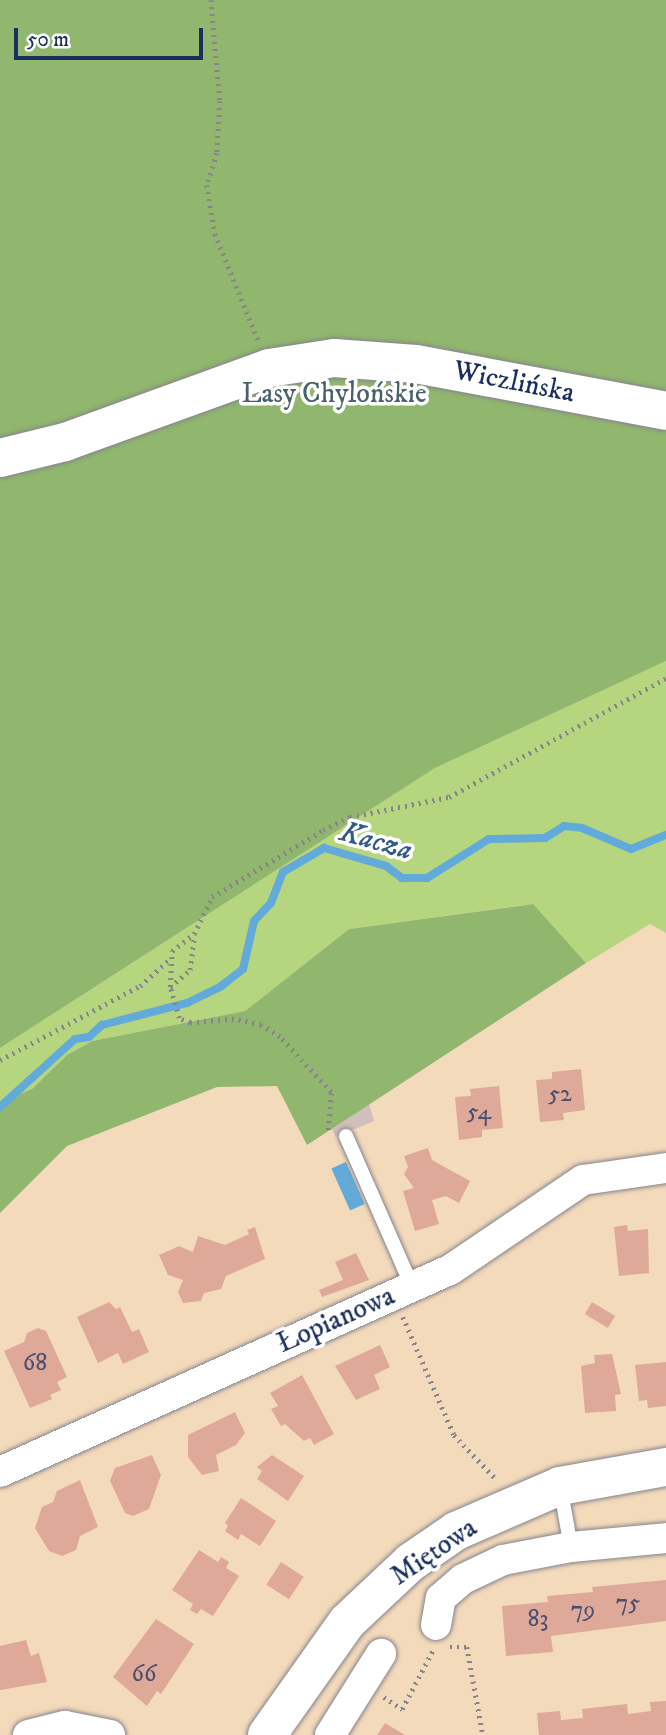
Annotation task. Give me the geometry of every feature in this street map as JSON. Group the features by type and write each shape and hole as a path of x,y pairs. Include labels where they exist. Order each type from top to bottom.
{"street":[{"name":"Wiczlińska","path":"0,458 54,445 269,368 334,358 387,360 666,411"},
{"name":"Łopianowa","path":"0,1472 450,1270 583,1180 666,1168"},
{"name":"Miętowa","path":"267,1735 315,1661 383,1586 456,1531 560,1486 666,1467"},
{"name":"Miętowa","path":"435,1635 441,1598 463,1579 503,1560 571,1547 666,1538"},
{"path":"330,1735 380,1654"},
{"path":"29,1735 65,1726 110,1735"}],"lane":[{"path":"346,1136 403,1290"},
{"path":"560,1486 571,1547"}],"path":[{"path":"211,0 220,101 217,153 207,185 215,234 269,368"},
{"path":"170,987 190,970 194,934 212,897 323,830 350,817 449,797 666,678"},
{"path":"194,934 174,948 169,960 172,1000 179,1018 190,1023 234,1019 261,1026 279,1037 331,1092 327,1128 335,1138 346,1136"},
{"path":"0,1060 140,986 169,960"},
{"path":"403,1290 454,1435 495,1474"},
{"path":"435,1635 467,1647 483,1735"},
{"path":"364,1683 402,1709 431,1657"}],"shaded area":[{"path":"369,1103 374,1121 336,1137 330,1126"}],"green space":[{"name":"Lasy Chylońskie","path":"0,0 666,0 666,661 435,768 0,1048"},
{"path":"666,661 666,933 650,924 586,963 532,904 349,929 245,1011 92,1041 67,1055 32,1089 0,1102 0,1048 435,768"},
{"path":"533,904 586,963 307,1145 277,1086 217,1087 67,1146 0,1213 0,1102 32,1089 67,1055 92,1041 245,1011 349,929"}],"water":[{"path":"346,1162 365,1204 350,1211 331,1169"}],"building":[{"path":"581,1069 585,1110 563,1113 564,1120 540,1122 536,1080 552,1079 552,1072"},
{"path":"499,1086 503,1128 482,1130 482,1137 459,1140 455,1097 471,1096 470,1089"},
{"path":"428,1148 432,1160 470,1181 459,1203 446,1196 432,1200 439,1224 415,1231 403,1191 414,1188 404,1174 408,1167 404,1156"},
{"path":"627,1225 628,1231 648,1229 649,1273 619,1276 614,1227"},
{"path":"255,1227 265,1259 226,1276 221,1289 204,1293 201,1301 183,1303 178,1292 183,1280 168,1275 159,1255 179,1246 193,1252 198,1236 225,1245 249,1234 247,1230"},
{"path":"356,1253 369,1280 322,1297 319,1290 343,1280 335,1262"},
{"path":"109,1302 116,1309 120,1307 132,1332 139,1329 149,1352 123,1364 118,1353 98,1363 77,1317"},
{"path":"592,1302 615,1316 608,1328 585,1314"},
{"path":"38,1328 46,1331 67,1377 57,1382 61,1390 50,1395 52,1399 30,1408 4,1351 24,1342 27,1333"},
{"path":"380,1345 390,1367 374,1375 380,1389 356,1400 335,1366"},
{"path":"612,1354 621,1394 615,1395 616,1411 585,1413 581,1366 595,1363 594,1355"},
{"path":"666,1362 666,1406 648,1408 647,1400 639,1401 635,1365"},
{"path":"302,1375 334,1434 314,1445 310,1438 304,1441 285,1424 281,1426 271,1409 278,1406 270,1393"},
{"path":"235,1412 245,1433 236,1445 216,1455 219,1471 202,1475 188,1457 188,1435"},
{"path":"152,1455 161,1475 149,1509 133,1516 125,1513 110,1481 115,1468"},
{"path":"272,1455 304,1476 288,1501 257,1479 262,1471 257,1467"},
{"path":"80,1480 98,1527 80,1536 76,1550 62,1556 49,1551 35,1528 42,1507 53,1502 57,1491"},
{"path":"241,1498 276,1521 260,1546 241,1534 238,1540 225,1531 228,1526 225,1523"},
{"path":"199,1550 218,1562 221,1557 229,1562 226,1568 239,1576 213,1616 201,1609 197,1614 190,1610 193,1604 172,1590"},
{"path":"281,1562 304,1577 289,1599 266,1585"},
{"path":"666,1580 666,1621 551,1636 553,1652 506,1656 502,1606 548,1602 547,1596 593,1592 592,1587"},
{"path":"156,1619 194,1644 161,1694 157,1691 147,1706 113,1677"},
{"path":"26,1640 31,1656 39,1653 47,1682 0,1690 0,1646"},
{"path":"666,1701 666,1735 539,1735 537,1713 560,1711 561,1720 583,1718 582,1709 627,1704 628,1714 651,1711 650,1702"},
{"path":"385,1723 405,1735 377,1735"}],"waterway":[{"name":"Kacza","path":"0,1107 75,1039 89,1037 102,1025 187,1003 220,987 243,969 254,921 271,903 283,872 324,848 386,866 402,878 427,878 489,839 545,838 564,826 582,828 631,849 666,835"}]}
